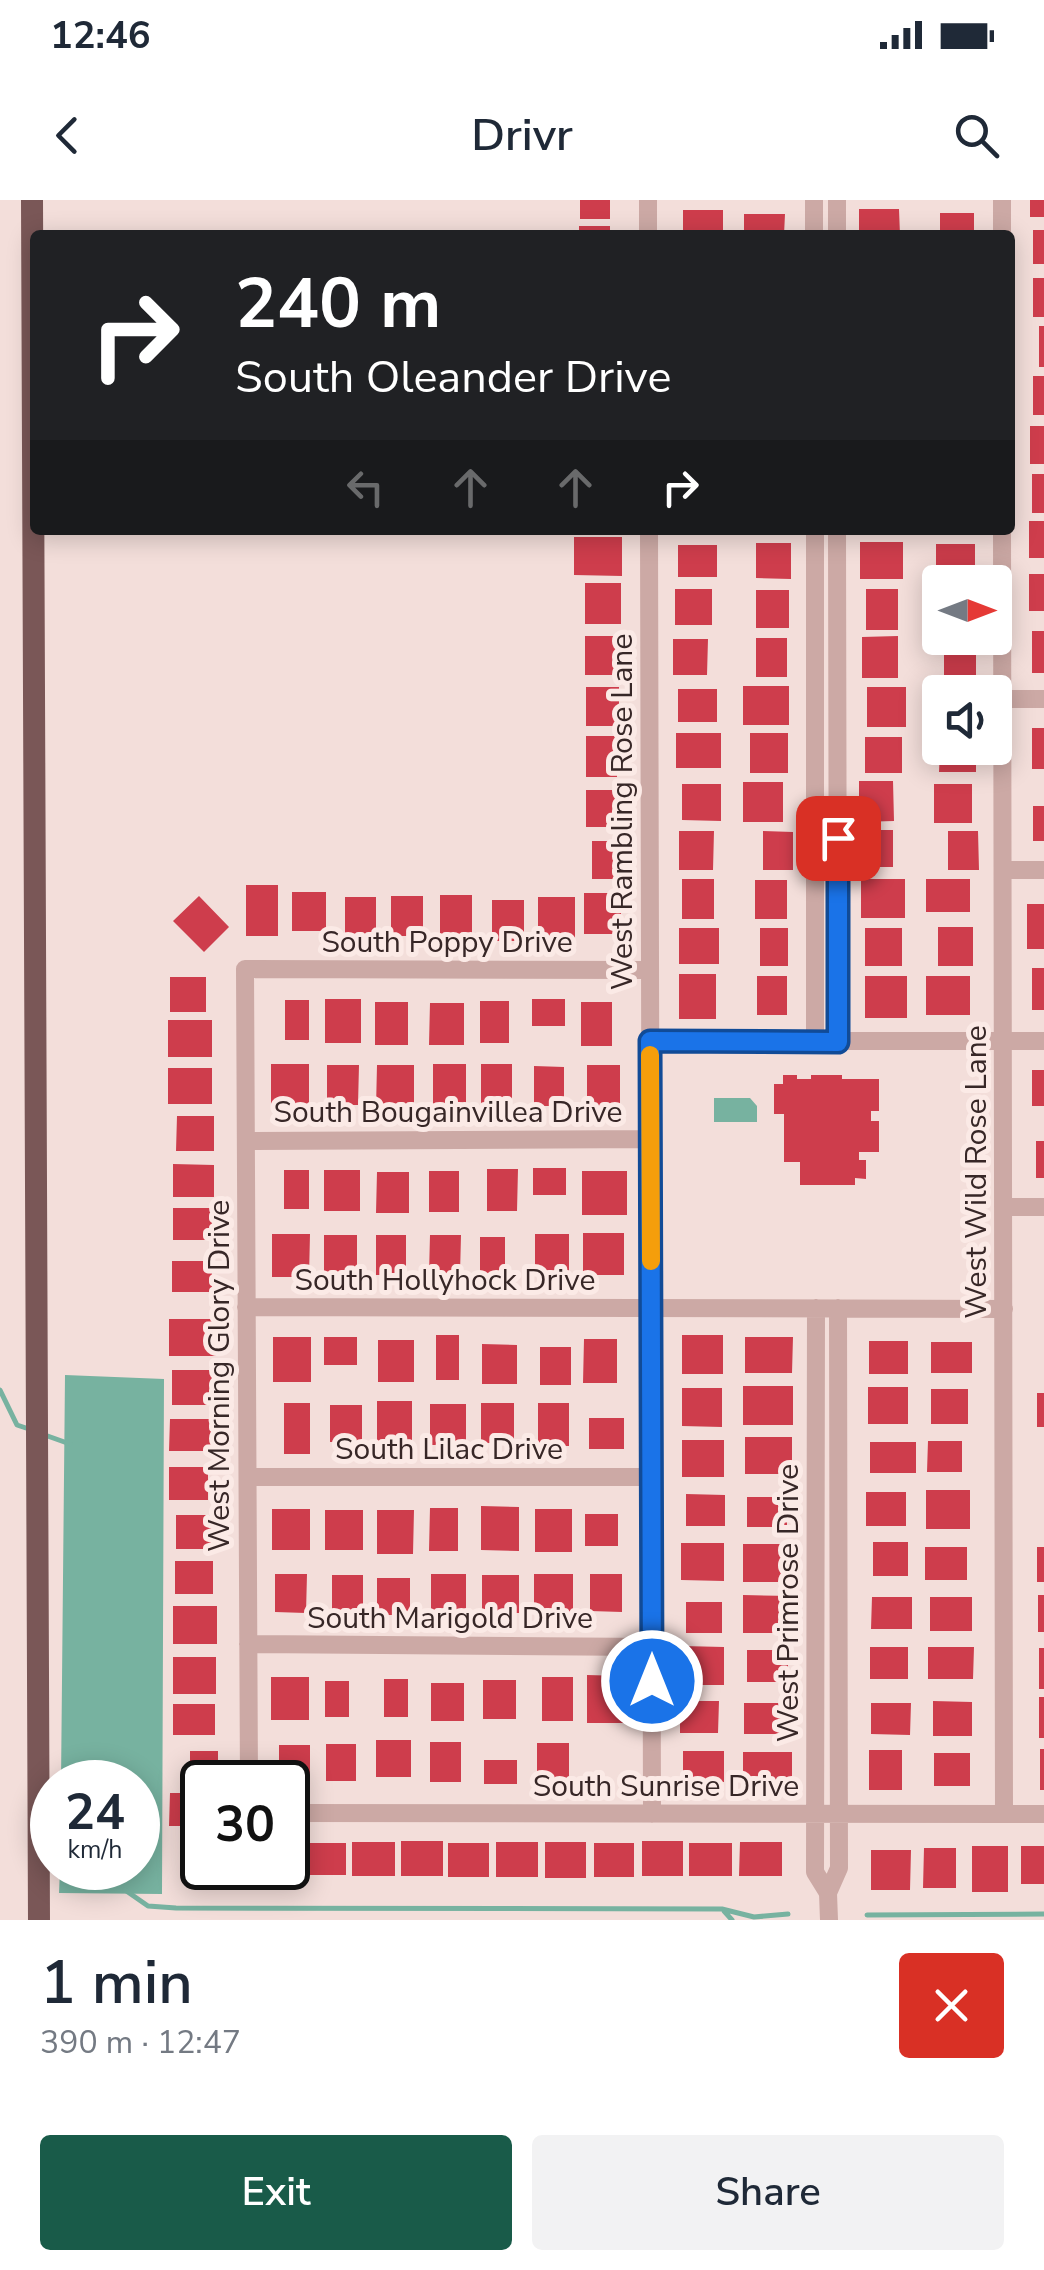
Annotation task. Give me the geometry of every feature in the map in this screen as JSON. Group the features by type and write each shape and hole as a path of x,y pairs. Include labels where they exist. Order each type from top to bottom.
{"main road":[{"path":"32,200 32,230"},
{"path":"34,535 39,1920"}],"street":[{"path":"648,200 648,230"},
{"path":"814,200 814,230"},
{"path":"837,200 837,230"},
{"path":"1002,200 1002,230"},
{"name":"West Rambling Rose Lane","path":"649,535 652,1814"},
{"path":"815,535 815,1042"},
{"path":"837,535 838,1042"},
{"name":"West Wild Rose Lane","path":"1002,535 1003,675"},
{"path":"815,670 838,670"},
{"path":"1012,698 1044,699"},
{"name":"West Wild Rose Lane","path":"1003,765 1004,1814"},
{"path":"815,838 838,838"},
{"path":"1003,870 1044,870"},
{"name":"South Poppy Drive","path":"245,969 650,970"},
{"name":"West Morning Glory Drive","path":"245,969 249,1760"},
{"path":"650,1041 1044,1041"},
{"name":"South Bougainvillea Drive","path":"246,1140 650,1138"},
{"path":"1003,1207 1044,1207"},
{"name":"South Hollyhock Drive","path":"246,1307 1004,1308"},
{"name":"West Primrose Drive","path":"816,1308 814,1872 828,1894"},
{"name":"West Primrose Drive","path":"828,1920 828,1894 840,1868 838,1308"},
{"name":"South Lilac Drive","path":"248,1477 651,1477"},
{"name":"South Marigold Drive","path":"248,1644 652,1648"},
{"name":"South Sunrise Drive","path":"310,1813 1044,1814"}],"shaded area":[{"path":"714,1098 750,1098 757,1106 757,1122 714,1122"},
{"path":"65,1375 164,1379 162,1894 59,1893 160,1890 160,1760 61,1760"}],"building":[{"path":"580,200 610,200 610,219 580,219"},
{"path":"1030,200 1044,200 1044,217 1030,217"},
{"path":"859,209 899,209 900,230 859,230"},
{"path":"683,210 723,210 723,230 683,230"},
{"path":"940,213 974,213 974,230 940,230"},
{"path":"744,214 785,214 784,230 744,230"},
{"path":"579,226 610,226 610,230 579,230"},
{"path":"1033,230 1044,230 1044,264 1033,264"},
{"path":"1033,278 1044,278 1044,317 1033,317"},
{"path":"1039,326 1044,326 1044,367 1039,367"},
{"path":"1033,376 1044,376 1044,415 1033,415"},
{"path":"1030,426 1044,426 1044,464 1030,464"},
{"path":"1032,474 1044,474 1044,513 1032,513"},
{"path":"1029,521 1044,521 1044,558 1029,558"},
{"path":"574,537 622,537 622,576 574,575"},
{"path":"860,542 903,542 903,579 860,579"},
{"path":"756,543 791,543 791,579 756,578"},
{"path":"936,544 975,544 975,565 936,565"},
{"path":"678,545 717,545 717,577 678,577"},
{"path":"1029,574 1044,574 1044,611 1029,611"},
{"path":"585,583 621,583 621,624 585,624"},
{"path":"675,589 712,589 712,625 675,625"},
{"path":"866,589 898,589 898,630 866,630"},
{"path":"756,590 789,590 789,628 756,628"},
{"path":"1032,631 1044,631 1044,673 1032,673"},
{"path":"585,636 622,636 622,675 585,675"},
{"path":"898,636 898,678 862,678 862,637"},
{"path":"756,638 787,638 787,677 756,677"},
{"path":"673,639 708,639 707,675 673,675"},
{"path":"944,655 976,655 976,675 944,675"},
{"path":"743,686 789,686 789,725 743,725"},
{"path":"586,687 619,687 619,726 586,726"},
{"path":"867,687 906,687 906,727 867,727"},
{"path":"678,689 717,689 717,722 678,722"},
{"path":"1032,728 1044,728 1044,769 1032,769"},
{"path":"676,733 721,733 721,768 676,768"},
{"path":"750,733 788,733 788,773 750,773"},
{"path":"586,736 617,736 617,777 586,777"},
{"path":"865,737 902,737 902,773 865,773"},
{"path":"939,765 976,765 976,772 939,772"},
{"path":"859,781 893,781 894,821 859,822"},
{"path":"743,782 783,782 783,822 743,822"},
{"path":"682,784 721,784 721,821 682,820"},
{"path":"934,784 972,784 972,823 934,823"},
{"path":"586,790 623,790 622,827 586,827"},
{"path":"1033,806 1044,806 1044,841 1033,841"},
{"path":"860,830 893,830 893,867 860,867"},
{"path":"679,831 714,831 713,870 679,870"},
{"path":"763,831 793,832 793,870 763,870"},
{"path":"948,831 978,831 979,870 948,870"},
{"path":"592,841 620,841 620,879 592,879"},
{"path":"682,879 714,879 714,919 682,919"},
{"path":"861,879 905,879 905,918 861,918"},
{"path":"926,879 970,879 970,912 926,912"},
{"path":"755,880 787,880 787,919 755,919"},
{"path":"246,885 278,885 278,936 246,936"},
{"path":"292,892 326,892 326,931 292,931"},
{"path":"584,893 621,893 621,934 584,934"},
{"path":"440,895 472,895 472,937 440,937"},
{"path":"199,896 229,927 204,952 173,921"},
{"path":"391,896 423,896 423,936 391,936"},
{"path":"345,897 376,897 376,936 345,936"},
{"path":"538,897 575,897 575,939 538,939"},
{"path":"492,900 524,900 524,941 492,941"},
{"path":"1027,904 1044,904 1044,949 1027,949"},
{"path":"938,927 973,927 973,966 938,966"},
{"path":"679,928 719,928 719,964 679,964"},
{"path":"760,928 788,928 788,966 760,966"},
{"path":"865,928 902,928 902,966 865,966"},
{"path":"1032,968 1044,968 1044,1010 1032,1010"},
{"path":"679,974 716,974 716,1019 679,1019"},
{"path":"757,976 787,976 787,1015 757,1015"},
{"path":"865,976 907,976 907,1018 865,1018"},
{"path":"926,976 970,976 970,1015 926,1015"},
{"path":"170,977 206,977 206,1012 170,1012"},
{"path":"325,999 361,999 361,1043 325,1043"},
{"path":"532,999 565,999 565,1026 532,1026"},
{"path":"285,1000 309,1000 309,1040 285,1040"},
{"path":"480,1001 509,1001 509,1043 480,1043"},
{"path":"375,1002 408,1002 408,1045 375,1045"},
{"path":"581,1002 612,1002 612,1046 581,1046"},
{"path":"430,1003 464,1003 464,1045 429,1045"},
{"path":"168,1020 212,1020 212,1057 168,1057"},
{"path":"271,1064 309,1064 309,1106 271,1106"},
{"path":"433,1064 466,1064 466,1107 433,1107"},
{"path":"481,1064 512,1064 512,1104 481,1104"},
{"path":"327,1065 359,1065 358,1105 327,1105"},
{"path":"377,1065 414,1065 414,1108 376,1108"},
{"path":"587,1065 620,1065 620,1106 587,1106"},
{"path":"534,1066 564,1067 564,1106 534,1106"},
{"path":"168,1068 212,1068 212,1104 168,1104"},
{"path":"1032,1070 1044,1070 1044,1106 1032,1106"},
{"path":"783,1075 797,1075 797,1079 842,1075 842,1079 879,1079 879,1111 871,1111 871,1121 879,1121 879,1152 859,1152 859,1160 866,1160 866,1179 855,1178 855,1185 800,1185 800,1162 784,1162 784,1114 774,1114 774,1084 783,1084"},
{"path":"177,1116 214,1116 214,1151 176,1151"},
{"path":"1036,1141 1044,1141 1044,1178 1036,1178"},
{"path":"173,1164 214,1165 214,1197 173,1197"},
{"path":"533,1168 566,1168 566,1195 533,1195"},
{"path":"487,1169 518,1169 517,1211 487,1211"},
{"path":"284,1170 309,1170 309,1209 284,1209"},
{"path":"324,1170 360,1170 360,1211 324,1211"},
{"path":"429,1171 459,1171 459,1212 429,1212"},
{"path":"582,1171 627,1171 627,1215 582,1215"},
{"path":"377,1172 409,1172 409,1213 376,1213"},
{"path":"173,1208 212,1208 212,1240 173,1240"},
{"path":"583,1233 624,1233 624,1275 583,1275"},
{"path":"272,1234 310,1234 309,1277 272,1277"},
{"path":"535,1234 569,1234 569,1275 535,1275"},
{"path":"324,1235 357,1235 357,1273 324,1273"},
{"path":"376,1235 406,1235 406,1275 376,1275"},
{"path":"430,1235 461,1235 460,1275 429,1275"},
{"path":"480,1237 505,1237 505,1276 480,1276"},
{"path":"172,1261 212,1261 212,1292 172,1292"},
{"path":"169,1319 217,1319 217,1356 169,1356"},
{"path":"436,1335 459,1335 459,1380 436,1380"},
{"path":"682,1335 723,1335 723,1374 682,1374"},
{"path":"273,1337 311,1337 311,1382 273,1382"},
{"path":"324,1337 357,1337 357,1365 324,1365"},
{"path":"745,1337 793,1337 792,1373 745,1373"},
{"path":"584,1339 617,1339 617,1383 583,1383"},
{"path":"378,1340 414,1340 414,1382 378,1382"},
{"path":"869,1341 908,1341 908,1374 869,1374"},
{"path":"931,1342 972,1342 972,1373 931,1373"},
{"path":"482,1344 517,1345 517,1384 482,1384"},
{"path":"540,1347 571,1347 571,1385 540,1385"},
{"path":"172,1370 212,1370 212,1405 172,1405"},
{"path":"743,1386 793,1386 793,1425 743,1425"},
{"path":"868,1387 908,1387 908,1424 868,1424"},
{"path":"682,1388 722,1388 722,1427 682,1426"},
{"path":"931,1389 968,1389 968,1424 931,1424"},
{"path":"1037,1393 1044,1393 1044,1427 1037,1427"},
{"path":"377,1401 412,1401 412,1446 377,1446"},
{"path":"284,1403 310,1403 310,1454 284,1454"},
{"path":"481,1403 514,1403 514,1443 481,1443"},
{"path":"538,1403 569,1403 569,1446 538,1446"},
{"path":"430,1404 466,1404 466,1445 430,1445"},
{"path":"330,1405 362,1405 362,1442 330,1442"},
{"path":"589,1418 624,1418 624,1449 589,1449"},
{"path":"170,1419 214,1419 214,1451 169,1451"},
{"path":"745,1437 792,1437 792,1474 745,1474"},
{"path":"682,1440 724,1440 724,1477 682,1477"},
{"path":"928,1441 962,1441 962,1472 927,1472"},
{"path":"870,1442 916,1442 916,1473 870,1473"},
{"path":"169,1467 208,1467 208,1500 169,1500"},
{"path":"926,1490 970,1490 970,1529 926,1529"},
{"path":"866,1492 906,1492 906,1526 866,1526"},
{"path":"686,1494 725,1495 725,1526 686,1526"},
{"path":"747,1497 787,1497 787,1527 747,1527"},
{"path":"481,1506 519,1507 519,1551 481,1550"},
{"path":"430,1508 458,1508 458,1551 429,1551"},
{"path":"272,1509 310,1509 310,1550 272,1550"},
{"path":"535,1509 572,1509 572,1552 535,1552"},
{"path":"325,1510 363,1510 363,1550 325,1550"},
{"path":"377,1510 414,1510 413,1554 377,1554"},
{"path":"585,1514 618,1514 618,1546 585,1546"},
{"path":"176,1515 213,1515 213,1549 176,1549"},
{"path":"873,1542 908,1542 908,1576 873,1576"},
{"path":"681,1543 724,1543 724,1581 681,1580"},
{"path":"743,1544 786,1544 786,1582 743,1582"},
{"path":"925,1547 967,1547 967,1580 925,1580"},
{"path":"1037,1547 1044,1547 1044,1582 1037,1582"},
{"path":"175,1561 213,1561 213,1594 175,1594"},
{"path":"275,1574 307,1574 306,1613 275,1612"},
{"path":"431,1574 466,1574 466,1615 431,1615"},
{"path":"534,1574 573,1574 573,1615 534,1615"},
{"path":"590,1574 622,1574 622,1612 590,1611"},
{"path":"332,1575 363,1575 363,1614 332,1614"},
{"path":"482,1575 519,1575 519,1613 482,1613"},
{"path":"377,1578 410,1578 410,1615 377,1615"},
{"path":"743,1595 792,1596 792,1633 743,1633"},
{"path":"1038,1595 1044,1595 1044,1632 1038,1632"},
{"path":"872,1597 912,1597 912,1629 871,1629"},
{"path":"930,1597 972,1597 972,1631 930,1631"},
{"path":"686,1602 722,1602 722,1633 686,1633"},
{"path":"173,1606 217,1606 217,1644 173,1644"},
{"path":"682,1646 724,1647 724,1685 682,1685"},
{"path":"870,1647 908,1647 908,1679 870,1679"},
{"path":"928,1647 974,1647 973,1679 928,1679"},
{"path":"1039,1648 1044,1648 1044,1689 1039,1689"},
{"path":"747,1650 788,1650 788,1682 747,1682"},
{"path":"173,1657 216,1657 216,1694 173,1694"},
{"path":"587,1675 624,1676 624,1723 587,1723"},
{"path":"271,1677 309,1677 309,1720 271,1720"},
{"path":"542,1677 573,1677 573,1721 542,1721"},
{"path":"384,1679 408,1679 408,1717 384,1717"},
{"path":"483,1680 516,1680 516,1719 483,1719"},
{"path":"325,1681 349,1681 349,1717 325,1717"},
{"path":"431,1683 464,1683 464,1721 431,1721"},
{"path":"1039,1697 1044,1697 1044,1738 1039,1738"},
{"path":"680,1701 719,1701 718,1733 680,1733"},
{"path":"933,1701 972,1702 972,1736 933,1736"},
{"path":"744,1703 788,1703 788,1734 744,1734"},
{"path":"871,1703 911,1703 910,1735 871,1734"},
{"path":"173,1704 215,1704 215,1735 173,1735"},
{"path":"376,1740 411,1740 411,1777 376,1777"},
{"path":"430,1742 461,1742 461,1782 430,1782"},
{"path":"537,1743 569,1743 569,1783 537,1783"},
{"path":"326,1744 356,1744 356,1781 326,1781"},
{"path":"279,1745 310,1745 310,1760 279,1760"},
{"path":"1040,1749 1044,1749 1044,1790 1040,1790"},
{"path":"869,1750 902,1750 902,1790 869,1790"},
{"path":"190,1751 218,1751 218,1760 190,1760"},
{"path":"683,1751 724,1751 724,1782 683,1782"},
{"path":"743,1752 792,1752 792,1788 743,1788"},
{"path":"934,1753 970,1753 970,1786 934,1786"},
{"path":"484,1760 517,1760 517,1784 484,1784"},
{"path":"170,1793 180,1793 180,1826 169,1826"},
{"path":"401,1841 443,1841 443,1876 401,1876"},
{"path":"642,1841 683,1841 683,1876 642,1876"},
{"path":"352,1842 395,1842 395,1876 352,1876"},
{"path":"496,1842 538,1842 538,1877 496,1877"},
{"path":"545,1842 586,1842 586,1878 545,1878"},
{"path":"740,1842 782,1842 782,1876 739,1876"},
{"path":"310,1843 346,1843 346,1875 310,1875"},
{"path":"448,1843 489,1843 489,1877 448,1877"},
{"path":"594,1843 634,1843 634,1877 594,1877"},
{"path":"689,1843 732,1843 732,1876 689,1876"},
{"path":"972,1846 1008,1846 1008,1892 972,1892"},
{"path":"1021,1846 1044,1846 1044,1884 1021,1884"},
{"path":"924,1848 956,1848 956,1888 923,1888"},
{"path":"871,1850 911,1850 910,1890 871,1890"}],"waterway":[{"path":"0,1390 17,1425 32,1430"},
{"path":"42,1434 70,1444"},
{"path":"125,1890 148,1906 176,1908 722,1909 754,1917 788,1914"},
{"path":"724,1911 732,1920"},
{"path":"867,1915 1044,1914"}],"slow traffic":[{"path":"650,1055 651,1261"}],"route":[{"path":"652,1681 650,1041 838,1042 838,838"}]}
